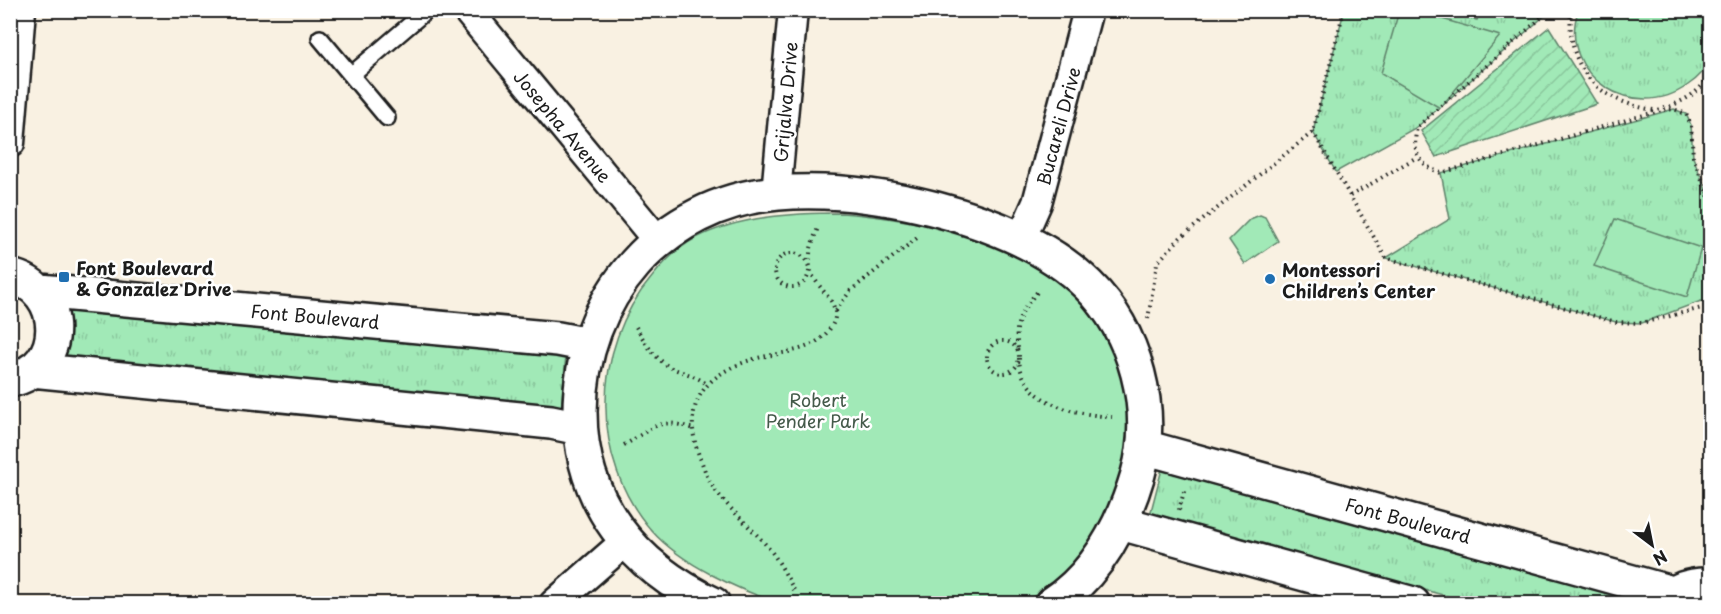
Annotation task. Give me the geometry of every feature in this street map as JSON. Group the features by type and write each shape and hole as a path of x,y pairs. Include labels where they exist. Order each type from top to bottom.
{"street":[{"path":"10,143 21,10"},
{"name":"Josepha Avenue","path":"467,10 658,241"},
{"name":"Grijalva Drive","path":"776,193 793,10"},
{"name":"Bucareli Drive","path":"1021,239 1037,204 1088,10"},
{"path":"713,603 664,576 626,541 597,498 588,476 580,428 580,406 589,345 600,312 621,279 658,241 688,220 715,208 776,193 815,192 892,200 973,219 1021,239 1059,261 1089,285 1114,318 1130,350 1141,390 1144,447 1121,523 1095,564 1052,603"},
{"path":"10,276 30,283 40,291 51,310 54,333 47,354 21,375"},
{"name":"Font Boulevard","path":"40,291 558,339 589,345"},
{"path":"21,375 551,422 580,428"},
{"name":"Font Boulevard","path":"1144,447 1667,598"},
{"path":"1121,523 1413,603"},
{"path":"554,603 626,541"},
{"path":"1667,598 1692,584 1710,585"}],"lane":[{"path":"351,75 427,10"},
{"path":"320,38 387,118"}],"path":[{"path":"1146,330 1157,263 1180,238 1313,132 1344,10"},
{"path":"1550,10 1417,127 1413,145 1417,157 1430,169 1441,173 1674,108 1686,114 1691,125 1693,157 1710,200"},
{"path":"1571,10 1572,43 1576,59 1592,84 1609,98 1629,106 1658,111 1688,99 1704,87 1710,73"},
{"path":"1313,132 1386,258 1616,321 1642,323 1710,306"},
{"path":"1350,196 1417,157"},
{"path":"818,228 812,242 810,268 807,279 792,287 782,284 774,268 779,258 789,252 800,254 810,268 813,278 829,297 836,312"},
{"path":"794,590 772,552 711,485 697,448 691,419 697,400 708,385 733,367 756,359 800,351 822,337 832,326 836,312 850,291 917,238"},
{"path":"1039,290 1022,310 1017,325 1021,375 1052,404 1073,413 1112,417"},
{"path":"636,327 661,360 672,368 699,377 708,385"},
{"path":"1003,341 1012,344 1019,355 1012,371 1003,373 993,370 988,360 989,350 1003,341"},
{"path":"624,445 645,429 662,423 679,424 693,429"},
{"path":"1177,516 1187,481"}],"green space":[{"path":"1480,10 1477,20 1443,11"},
{"path":"1344,11 1550,11 1417,127 1336,172 1313,132"},
{"path":"1399,11 1415,11 1500,36 1440,108 1381,73"},
{"path":"1578,11 1710,11 1711,56 1703,72 1695,80 1667,96 1646,99 1624,96 1605,87 1590,73 1579,55 1575,34"},
{"path":"1549,27 1597,104 1436,157 1421,131"},
{"path":"1674,109 1686,114 1691,125 1693,157 1710,200 1710,303 1701,301 1642,323 1616,322 1386,258 1450,219 1441,173"},
{"name":"Robert Pender Park","path":"842,213 905,221 968,236 999,248 1055,278 1095,315 1107,336 1117,358 1129,408 1129,457 1124,480 1099,530 1077,564 1055,583 1022,603 782,604 748,592 712,575 664,543 652,531 632,503 617,472 609,439 606,404 609,370 618,337 632,305 661,266 689,242 730,225 767,217"},
{"path":"1260,215 1265,217 1278,241 1245,264 1229,240 1250,219"},
{"path":"1615,219 1701,248 1687,297 1594,266"},
{"path":"62,306 566,355 561,410 57,360"},
{"path":"1163,465 1649,604 1472,603 1150,515"}],"place":[{"name":"Font Boulevard & Gonzalez Drive","path":"64,277"},
{"name":"Montessori Children’s Center","path":"1270,279"}]}
